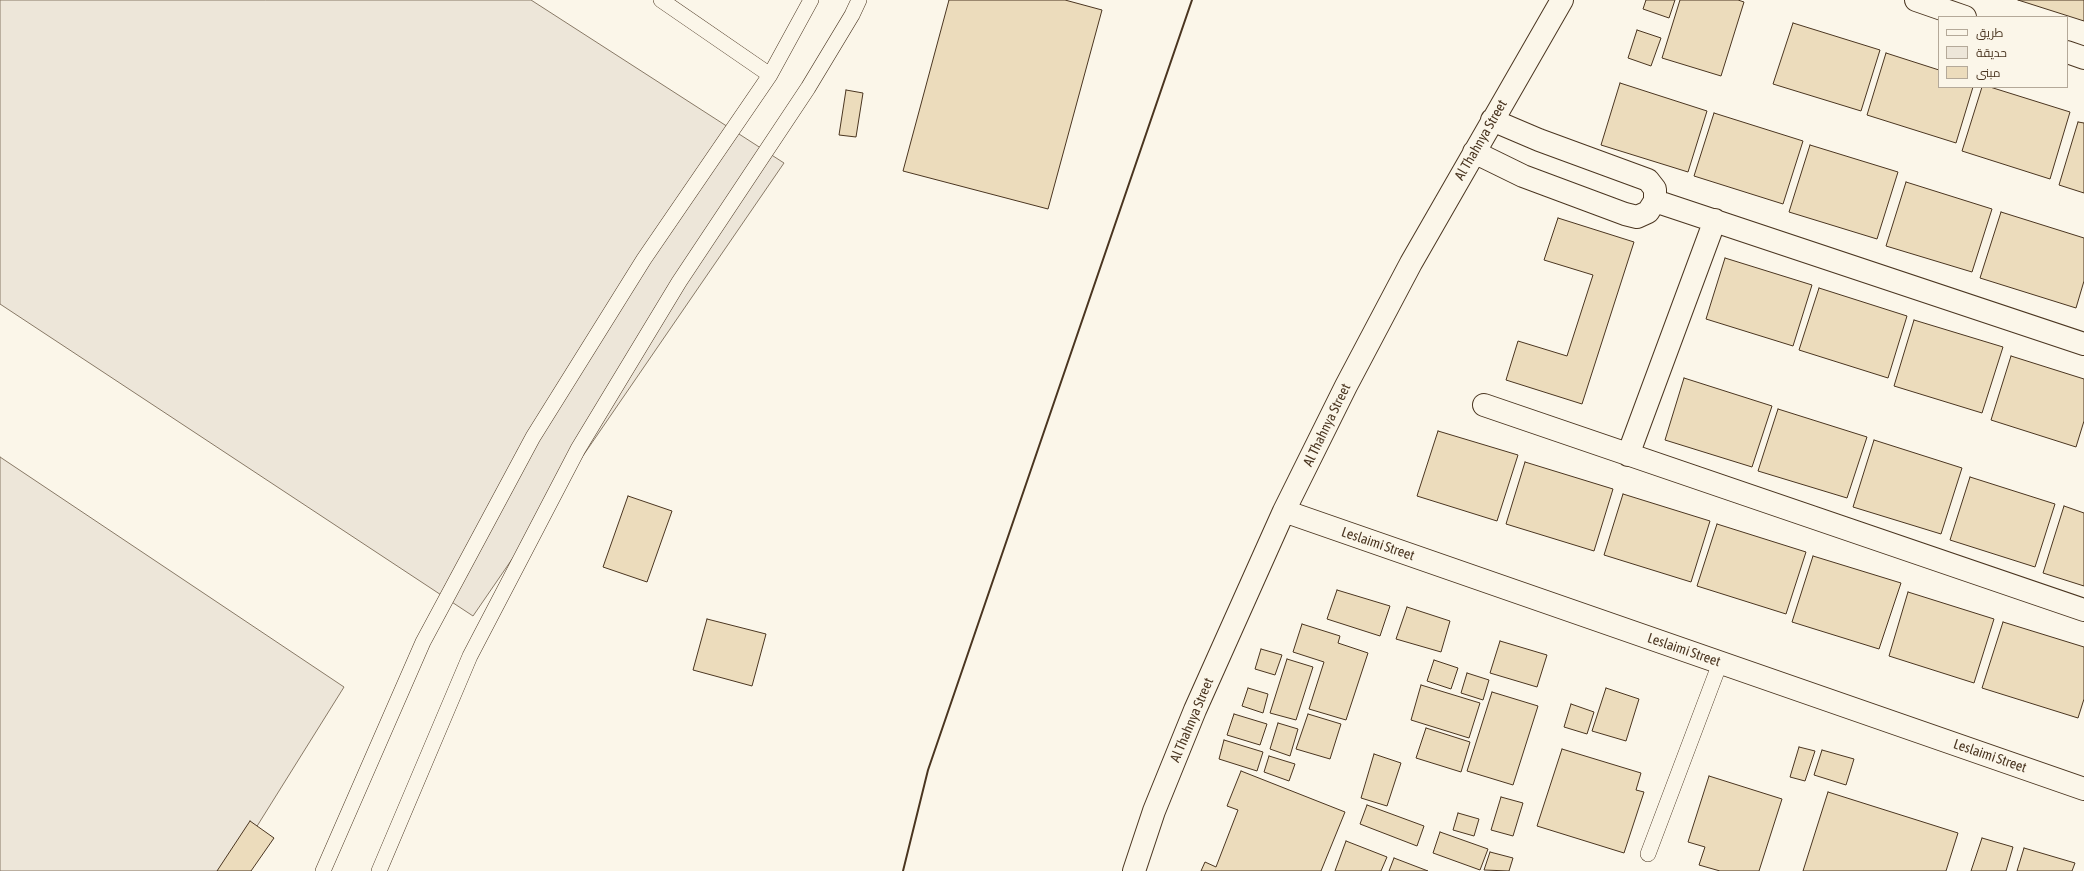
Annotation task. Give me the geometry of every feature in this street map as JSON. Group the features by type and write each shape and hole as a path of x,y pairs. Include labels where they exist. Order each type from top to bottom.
{"street":[{"name":"Al Thahnya Street","path":"1134,871 1154,811 1195,710 1284,511 1346,386 1407,270 1562,0"},
{"path":"1916,0 1962,16"},
{"path":"2068,52 2084,58"},
{"path":"1474,152 1523,176 1625,214 1637,217 1648,212 1655,201 1655,189 1648,180 1539,140 1492,120"},
{"path":"1655,201 2084,344"},
{"path":"1628,455 1715,220"},
{"path":"1484,405 2084,610"},
{"name":"Leslaimi Street","path":"1284,511 2084,789"}],"lane":[{"path":"661,0 770,75"},
{"path":"323,871 424,642 533,437 644,259 770,75 811,0"},
{"path":"379,871 470,656 578,449 679,282 808,88 852,15 859,0"},
{"path":"1648,854 1720,663"}],"green space":[{"path":"0,0 531,0 784,163 473,616 0,304"},
{"path":"0,457 344,687 229,871 0,871"}],"building":[{"path":"949,0 1065,0 1102,10 1048,209 903,171"},
{"path":"1646,0 1675,0 1669,18 1643,9"},
{"path":"1680,0 1738,0 1744,2 1721,76 1662,58"},
{"path":"2018,0 2084,0 2084,21"},
{"path":"1793,23 1880,50 1861,111 1773,84"},
{"path":"1637,30 1661,38 1651,66 1628,58"},
{"path":"1886,53 1938,70 1938,88 1973,88 1956,143 1867,115"},
{"path":"1620,83 1707,111 1688,172 1601,145"},
{"path":"1982,88 1993,88 2070,112 2050,179 1962,151"},
{"path":"846,90 863,93 856,137 839,135"},
{"path":"1714,113 1803,141 1783,204 1694,176"},
{"path":"2078,122 2084,123 2084,193 2059,185"},
{"path":"1810,145 1898,172 1877,239 1789,212"},
{"path":"1906,182 1992,209 1972,272 1886,246"},
{"path":"2001,212 2084,238 2084,281 2076,308 1980,278"},
{"path":"1558,218 1634,242 1582,404 1506,380 1518,341 1567,356 1593,275 1544,260"},
{"path":"1725,258 1812,285 1793,346 1706,319"},
{"path":"1819,288 1907,316 1888,378 1799,350"},
{"path":"1914,320 2003,347 1982,413 1894,386"},
{"path":"2011,356 2084,379 2084,421 2076,447 1991,420"},
{"path":"1684,378 1772,406 1752,467 1665,440"},
{"path":"1778,409 1867,437 1847,498 1758,471"},
{"path":"1438,431 1518,455 1497,521 1417,496"},
{"path":"1874,440 1962,468 1941,534 1853,507"},
{"path":"1525,462 1613,489 1594,551 1506,524"},
{"path":"1970,477 2055,504 2035,567 1950,540"},
{"path":"1623,494 1710,521 1691,582 1604,555"},
{"path":"628,496 672,511 647,582 603,567"},
{"path":"2064,506 2084,513 2084,586 2043,573"},
{"path":"1717,524 1806,552 1786,614 1697,586"},
{"path":"1813,556 1901,583 1879,649 1792,622"},
{"path":"1337,590 1390,606 1380,636 1327,619"},
{"path":"1908,592 1994,619 1974,683 1889,656"},
{"path":"1407,607 1450,621 1441,652 1396,639"},
{"path":"707,619 766,634 752,686 693,670"},
{"path":"2003,622 2084,647 2084,699 2078,718 1982,688"},
{"path":"1302,624 1340,636 1338,643 1368,653 1346,720 1309,709 1324,662 1293,652"},
{"path":"1500,641 1547,655 1537,687 1490,673"},
{"path":"1261,649 1282,655 1275,675 1255,669"},
{"path":"1287,659 1313,667 1296,720 1270,713"},
{"path":"1434,660 1458,668 1451,689 1427,681"},
{"path":"1467,673 1489,680 1483,700 1461,693"},
{"path":"1421,685 1480,703 1469,738 1411,720"},
{"path":"1248,688 1268,694 1263,713 1242,706"},
{"path":"1606,688 1639,699 1626,741 1592,731"},
{"path":"1492,692 1538,706 1513,785 1467,771"},
{"path":"1571,704 1594,712 1587,734 1564,727"},
{"path":"1234,714 1267,724 1260,745 1227,735"},
{"path":"1308,714 1341,724 1330,759 1296,749"},
{"path":"1278,723 1298,729 1290,756 1270,749"},
{"path":"1426,728 1470,742 1461,772 1416,758"},
{"path":"1224,740 1263,752 1257,771 1219,759"},
{"path":"1799,747 1815,751 1805,781 1790,777"},
{"path":"1562,749 1641,773 1636,790 1644,792 1624,853 1537,826"},
{"path":"1822,750 1854,759 1846,785 1814,775"},
{"path":"1374,754 1401,763 1387,806 1361,798"},
{"path":"1269,756 1295,764 1289,781 1264,772"},
{"path":"1241,771 1345,812 1321,871 1201,871 1205,862 1216,867 1238,810 1227,806"},
{"path":"1709,776 1782,799 1759,871 1720,871 1699,865 1705,847 1688,842"},
{"path":"1828,792 1958,833 1946,871 1803,871"},
{"path":"1501,797 1523,803 1513,836 1491,830"},
{"path":"1367,805 1424,826 1417,846 1360,824"},
{"path":"1458,813 1479,819 1474,836 1453,830"},
{"path":"250,821 274,838 251,871 217,871"},
{"path":"1440,832 1488,849 1480,870 1433,853"},
{"path":"1982,838 2013,847 2006,871 1971,871"},
{"path":"1346,841 1387,857 1381,871 1335,871"},
{"path":"2024,848 2075,863 2072,871 2017,871"},
{"path":"1490,852 1513,858 1509,871 1484,870"},
{"path":"1394,858 1428,871 1389,871"}],"wall":[{"path":"903,871 928,770 1192,0"}]}
